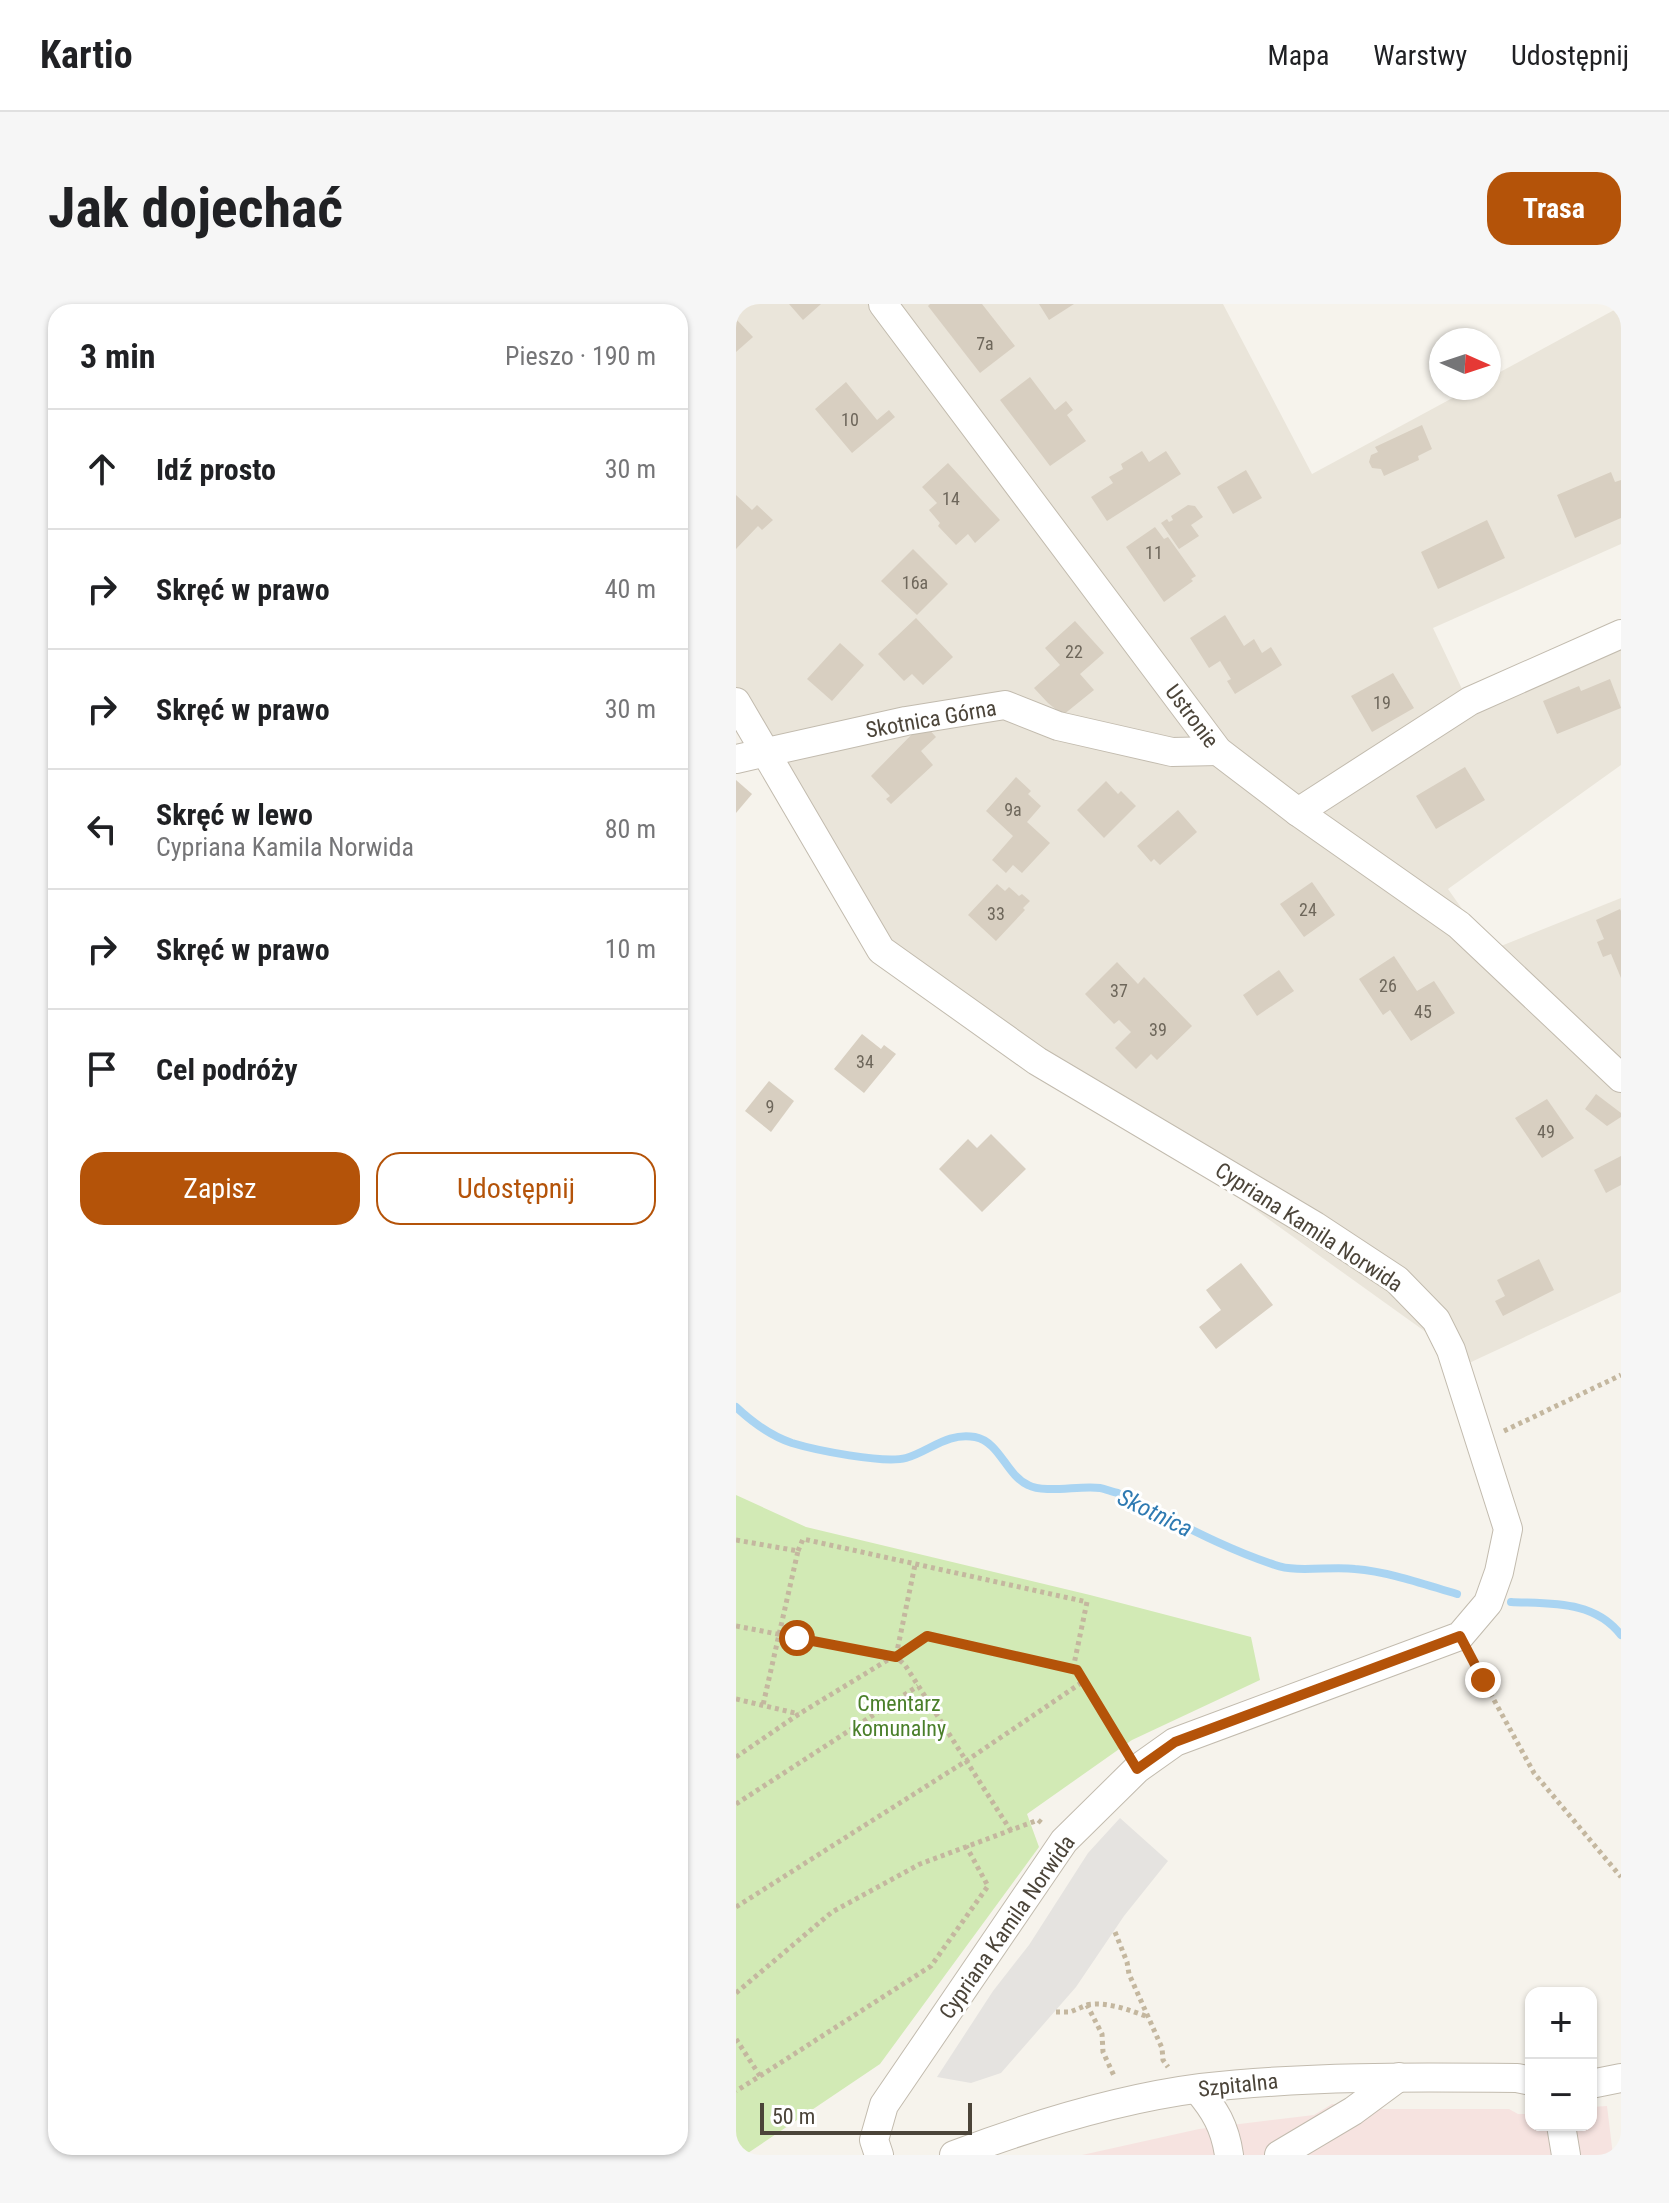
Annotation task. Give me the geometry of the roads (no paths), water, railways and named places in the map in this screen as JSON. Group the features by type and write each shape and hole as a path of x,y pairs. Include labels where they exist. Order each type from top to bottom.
{"street":[{"name":"Ustronie","path":"883,304 1218,751 1298,812 1459,925 1621,1078"},
{"path":"1298,812 1470,701 1621,634"},
{"name":"Cypriana Kamila Norwida","path":"736,702 881,950 1037,1061 1315,1226 1397,1280 1436,1320 1451,1350 1508,1529 1499,1572 1488,1603 1460,1636 1175,1742 1137,1769 1064,1841 884,2105 874,2140 879,2155"},
{"name":"Skotnica Górna","path":"736,759 906,721 1005,705 1058,726 1172,752 1218,751"},
{"path":"1279,2155 1353,2111 1399,2077"},
{"path":"1597,2083 1621,2078"},
{"name":"Szpitalna","path":"954,2155 1035,2125 1091,2109 1197,2089 1302,2079 1525,2080"},
{"path":"1197,2089 1222,2123 1229,2155"},
{"path":"1562,2131 1566,2155"}],"waterway":[{"name":"Skotnica","path":"736,1407 762,1428 784,1440 866,1458 906,1458 956,1437 975,1437 991,1445 1020,1480 1035,1488 1102,1488 1215,1541 1283,1567 1368,1571 1457,1594"},
{"name":"Skotnica","path":"1511,1602 1556,1604 1585,1610 1598,1615 1621,1635"}],"park label":[{"name":"Cmentarz komunalny","path":"899,1716"}]}
